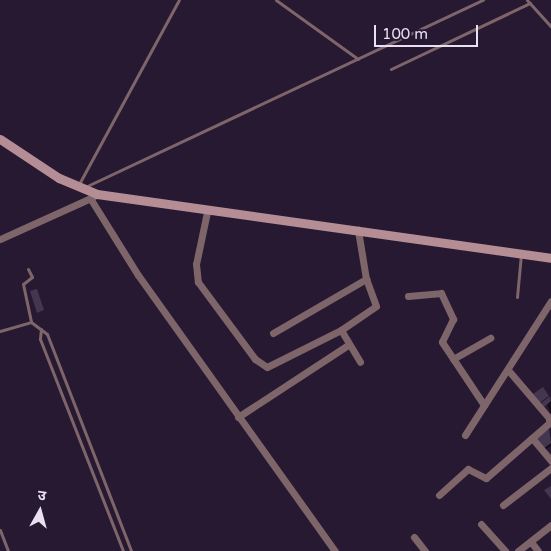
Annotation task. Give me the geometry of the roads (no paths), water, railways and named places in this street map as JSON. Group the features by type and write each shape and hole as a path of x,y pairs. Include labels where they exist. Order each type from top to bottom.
{"main road":[{"path":"0,139 94,196 358,230 551,258"}],"street":[{"path":"0,239 94,196 238,417 335,551"},
{"path":"207,212 196,264 198,282 261,366 274,366 341,330 376,306 366,279 358,230"},
{"path":"273,333 366,279"},
{"path":"408,296 441,293 453,324 442,340 484,405"},
{"path":"465,435 551,301"},
{"path":"341,330 348,345 360,362"},
{"path":"453,359 490,338"},
{"path":"238,417 348,345"},
{"path":"439,495 468,469 486,478 532,438 549,418 508,370"},
{"path":"532,438 551,461"},
{"path":"503,505 551,468"},
{"path":"481,524 505,551"},
{"path":"518,551 551,525"},
{"path":"414,537 425,551"},
{"path":"531,542 538,551"}],"lane":[{"path":"79,188 179,0"},
{"path":"276,0 358,59"},
{"path":"79,188 483,0"},
{"path":"391,69 528,2 551,27"},
{"path":"517,296 521,254"},
{"path":"28,269 32,277 24,284 31,322"},
{"path":"0,331 31,322 41,328 48,337 131,551"},
{"path":"41,328 40,339 123,551"},
{"path":"0,530 8,551"}]}
